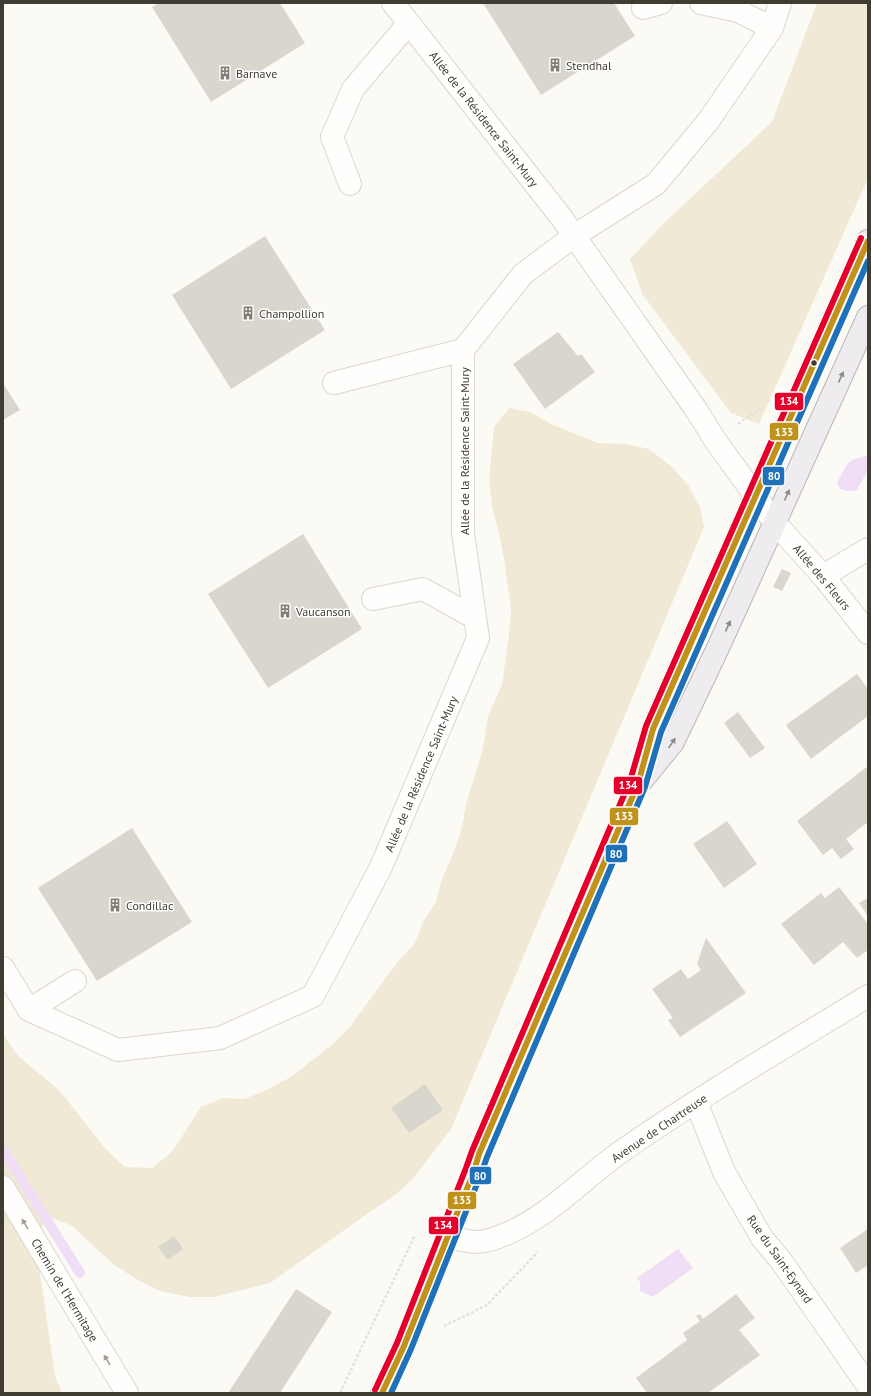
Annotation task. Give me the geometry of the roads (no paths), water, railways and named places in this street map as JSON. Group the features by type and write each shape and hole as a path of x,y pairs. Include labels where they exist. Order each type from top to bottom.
{"main road":[{"path":"382,1393 404,1346 448,1237 479,1154 638,784 653,729 868,241"},
{"path":"638,784 673,742 717,650 868,317"}],"street":[{"name":"Allée de la Résidence Saint-Mury","path":"393,3 561,217 697,411 715,440 775,522"},
{"path":"702,3 738,11 772,28"},
{"name":"Allée de la Résidence Saint-Mury","path":"29,1010 118,1050 220,1038 313,996 384,860 478,638 463,533 463,350 523,274 574,236 656,184 709,120 772,28 780,3"},
{"path":"350,184 332,137 353,88 409,23"},
{"path":"334,383 463,350"},
{"name":"Allée des Fleurs","path":"775,522 823,576 868,633"},
{"path":"823,576 868,549"},
{"path":"373,599 423,589 475,618"},
{"path":"3,968 29,1010 75,981"},
{"name":"Avenue de Chartreuse","path":"448,1237 470,1243 489,1241 508,1234 536,1219 620,1152 696,1102 868,996"},
{"name":"Rue du Saint-Eynard","path":"696,1102 724,1172 762,1238 782,1262 868,1386"},
{"name":"Chemin de l'Hermitage","path":"3,1187 127,1393"}],"waterway":[{"path":"3,1150 80,1273"}],"place":[{"name":"Stendhal","path":"555,65"},
{"name":"Barnave","path":"225,73"},
{"name":"Champollion","path":"248,313"},
{"name":"Vaucanson","path":"285,611"},
{"name":"Condillac","path":"115,905"}]}
